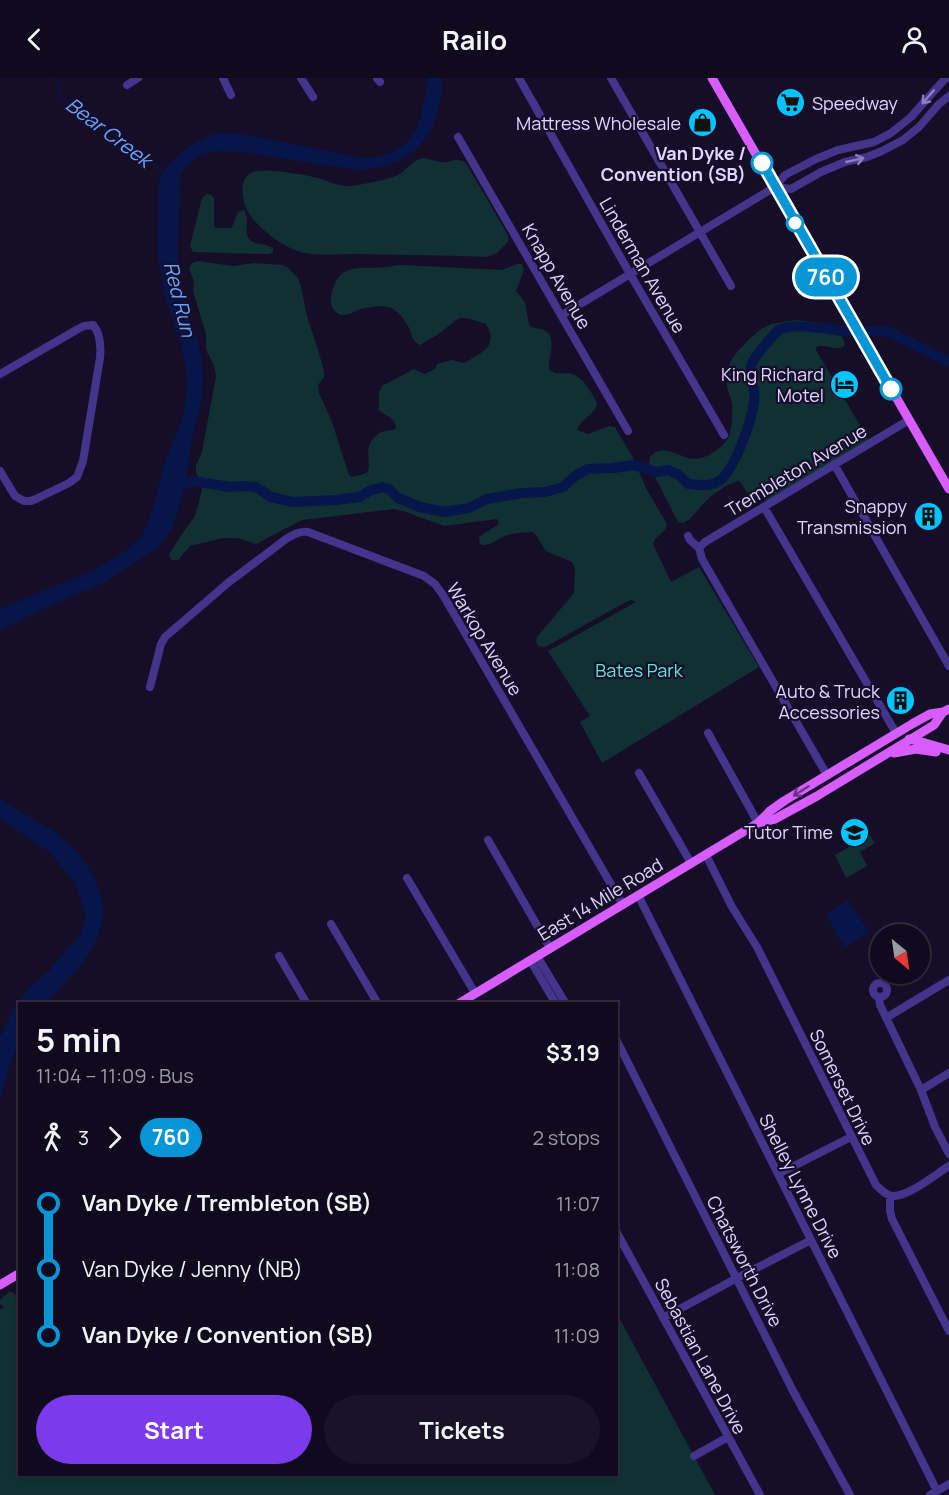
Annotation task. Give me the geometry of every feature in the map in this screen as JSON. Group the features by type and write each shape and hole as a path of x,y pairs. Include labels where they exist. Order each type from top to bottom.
{"main road":[{"path":"712,78 949,489"},
{"name":"East 14 Mile Road","path":"461,1002 758,823 770,811 826,775 930,714 946,710"},
{"name":"East 14 Mile Road","path":"758,823 775,819 835,786 934,725 946,710"},
{"path":"866,751 900,740 911,740 949,750"},
{"path":"885,755 916,749 949,756"},
{"path":"0,1285 18,1275"}],"street":[{"path":"127,85 138,78"},
{"path":"223,78 231,95"},
{"path":"301,78 313,98"},
{"name":"Linderman Avenue","path":"519,78 724,435"},
{"path":"611,78 731,286"},
{"path":"562,315 776,188 785,176 838,150 874,142 891,133 902,126 946,78"},
{"path":"776,188 791,189 845,162 867,157 903,140 949,96"},
{"path":"911,117 921,125"},
{"name":"Knapp Avenue","path":"458,137 628,431"},
{"path":"874,142 882,151"},
{"path":"821,157 827,170"},
{"path":"0,374 84,326 93,325 97,332 100,350 82,467 77,477 31,501 24,501 15,496 0,471"},
{"name":"Trembleton Avenue","path":"699,548 705,542 909,420"},
{"path":"834,464 949,666"},
{"path":"764,507 896,734"},
{"name":"Warkop Avenue","path":"150,687 161,644 165,638 229,582 286,539 302,532 308,532 424,576 435,584 443,595 623,905"},
{"path":"688,536 699,548 702,559 826,775"},
{"path":"708,732 758,823"},
{"path":"639,773 691,863"},
{"path":"488,840 550,948"},
{"name":"Somerset Drive","path":"706,855 732,907 757,947 876,1185 890,1196"},
{"path":"407,878 475,993"},
{"name":"Shelley Lynne Drive","path":"638,895 811,1240 934,1493"},
{"path":"331,924 377,1002"},
{"path":"279,956 306,1002"},
{"path":"534,958 555,1002"},
{"path":"534,958 565,1002"},
{"path":"886,1018 948,976"},
{"path":"879,997 880,1005 949,1154"},
{"name":"Chatsworth Drive","path":"618,1043 793,1391 850,1495"},
{"path":"921,1090 949,1073"},
{"path":"778,1174 851,1137"},
{"path":"949,1166 903,1195 890,1196 892,1219 949,1331"},
{"name":"Sebastian Lane Drive","path":"618,1235 760,1495"},
{"path":"663,1318 811,1240"},
{"path":"694,1456 728,1437"},
{"path":"934,1493 949,1484"}],"green space":[{"path":"424,158 440,162 459,160 466,163 508,235 508,242 497,253 487,257 305,253 296,251 268,234 247,210 244,202 243,182 247,176 256,171 294,174 349,186 394,177"},
{"path":"207,194 214,198 214,227 231,228 238,212 244,210 247,218 246,230 250,240 271,247 273,252 269,254 193,252 190,246 202,198"},
{"name":"Bates Park","path":"198,261 233,266 254,263 282,265 298,278 324,371 324,377 318,385 319,393 332,422 349,475 352,477 364,474 368,470 368,450 373,439 380,433 396,429 392,420 379,410 379,392 382,386 414,369 425,374 435,369 437,364 452,360 464,363 482,353 491,338 486,324 461,318 420,345 414,340 403,318 390,307 373,307 345,315 339,314 331,305 331,297 338,278 343,273 356,268 400,265 502,270 522,264 524,270 516,291 525,302 529,325 544,330 551,338 549,369 580,378 597,403 594,411 577,430 588,434 609,426 615,427 667,524 665,530 653,544 671,582 699,567 759,667 602,763 580,722 590,716 548,651 636,602 631,600 626,602 545,647 538,646 537,637 574,593 575,569 572,562 546,551 533,532 507,535 484,545 480,544 479,537 499,524 497,519 444,526 394,509 302,520 256,544 238,538 222,538 190,546 178,560 171,560 169,554 194,518 198,506 202,489 196,465 202,452 216,376 206,349 206,334 193,291 194,281 189,269 191,264"},
{"path":"796,320 835,325 845,342 844,346 837,348 820,346 816,347 816,350 869,441 767,502 760,491 756,497 750,497 738,481 715,493 688,520 678,522 649,465 650,457 654,453 663,451 694,459 710,455 719,448 729,437 731,427 732,404 727,379 732,359 761,329 772,324"},
{"path":"870,835 875,843 860,852 867,866 846,878 835,855"},
{"path":"9,1292 17,1296 15,1301 18,1299 18,1476 618,1476 618,1316 715,1495 0,1495 0,1310 4,1307 0,1304 0,1300"}],"water":[{"name":"Red Run","path":"428,78 443,78 433,126 415,150 399,161 362,170 245,152 215,151 195,158 184,169 179,182 178,274 181,292 202,360 203,381 202,400 192,438 185,484 172,528 159,547 103,583 0,630 0,609 95,570 124,552 142,537 149,522 165,462 183,417 187,381 182,348 165,296 158,257 159,182 163,172 187,148 214,134 226,133 362,158 380,156 405,144 413,135 423,109"},
{"path":"0,799 70,844 89,869 101,898 103,913 96,941 81,965 47,1002 18,1002 81,934 85,922 85,911 74,882 50,852 0,819"},
{"path":"848,900 869,932 846,947 836,934 827,914"},
{"path":"18,1003 18,1047 0,1100 0,1038"}],"waterway":[{"name":"Bear Creek","path":"55,78 62,97 163,172"},
{"path":"172,487 193,481 230,487 256,487 271,497 293,502 360,497 382,487 389,489 398,498 420,507 444,512 469,508 487,499 545,492 563,487 575,476 588,469 634,465 656,472 668,470 679,475 688,484 708,485 725,476 736,457 750,421 754,402 752,363 779,330 805,327 849,332 889,332 949,362"}],"bus line":[{"name":"760","path":"762,163 891,389"}],"place":[{"name":"Speedway","path":"791,103"},
{"name":"Mattress Wholesale","path":"702,123"},
{"name":"Van Dyke / Convention (SB)","path":"762,163"},
{"name":"King Richard Motel","path":"845,384"},
{"name":"Snappy Transmission","path":"928,516"},
{"name":"Auto & Truck Accessories","path":"901,701"},
{"name":"Tutor Time","path":"854,832"}]}
